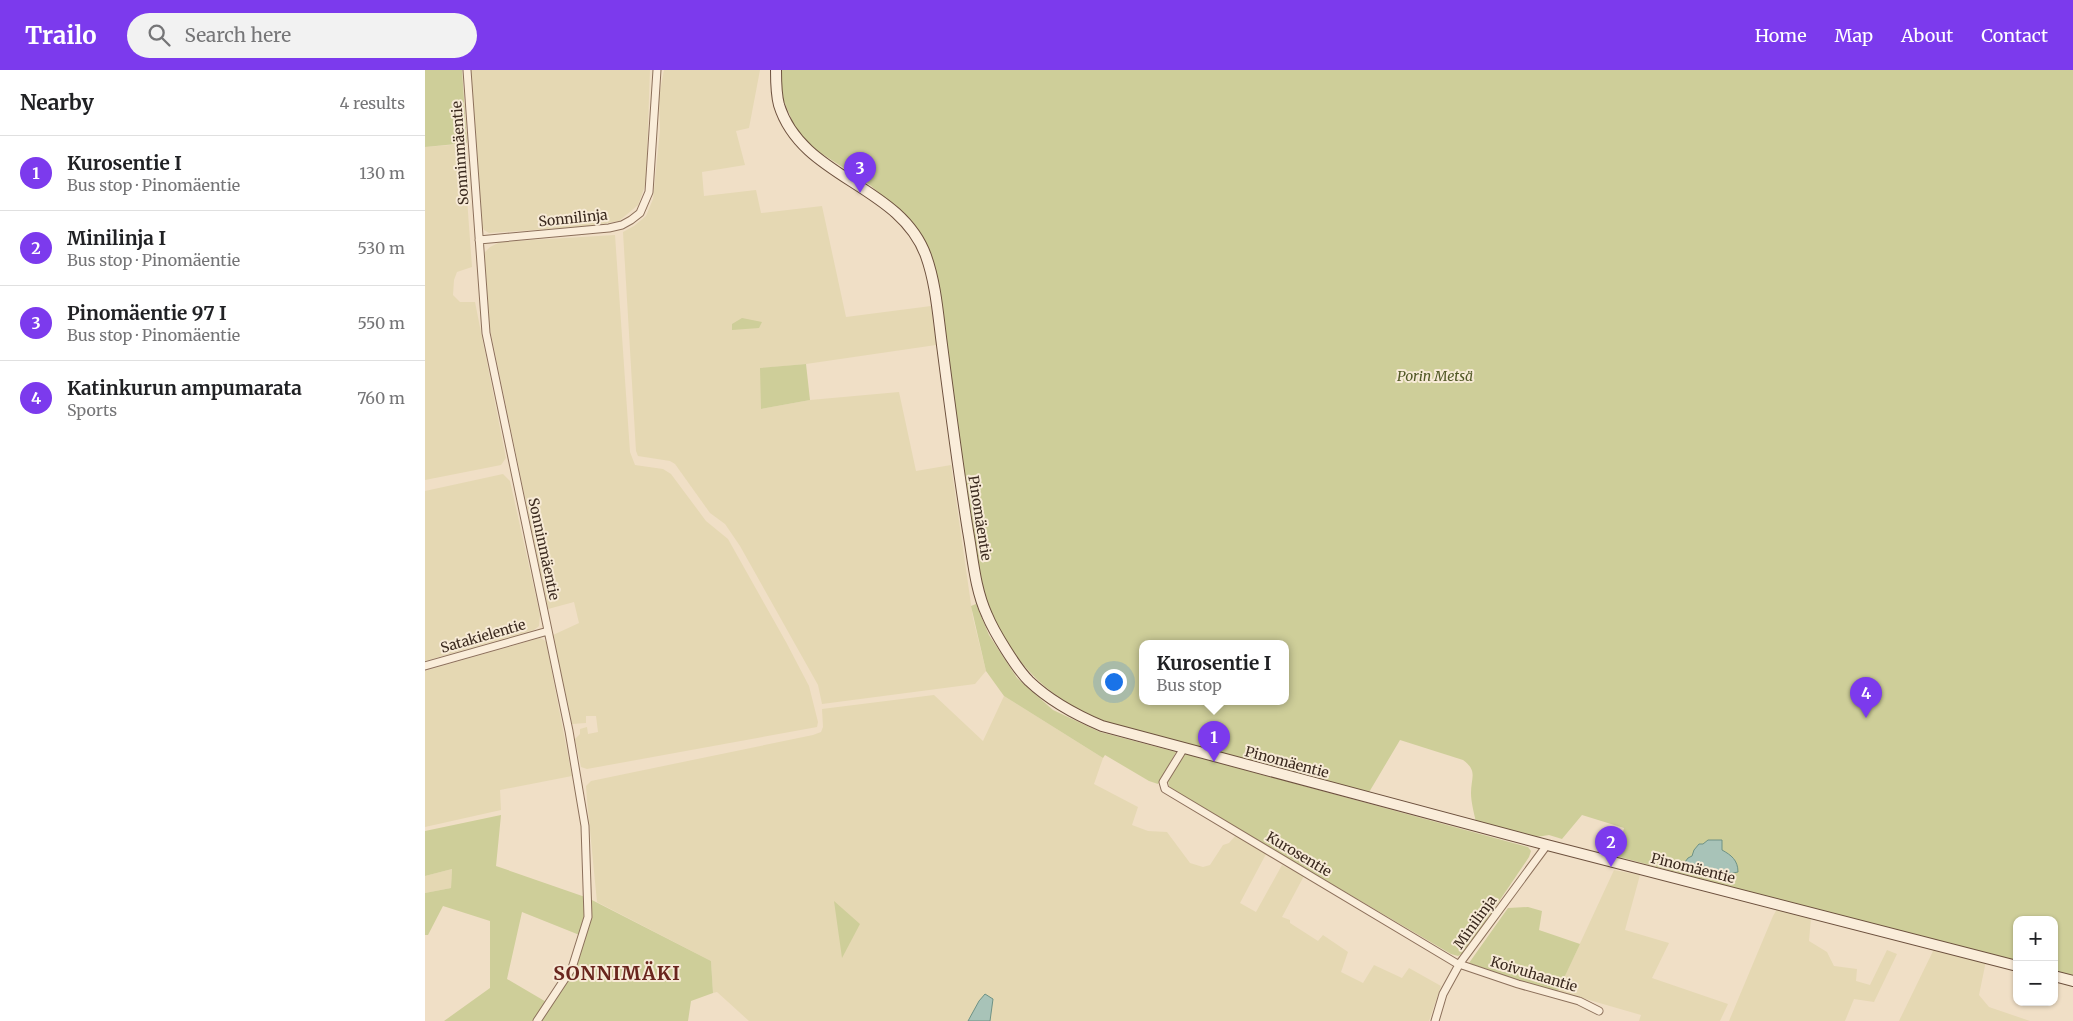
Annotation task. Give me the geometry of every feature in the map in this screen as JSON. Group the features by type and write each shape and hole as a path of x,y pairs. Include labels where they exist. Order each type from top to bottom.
{"street":[{"name":"Sonninmäentie","path":"467,70 486,333 569,730 585,826 588,917 572,968 537,1021"},
{"name":"Sonnilinja","path":"479,240 609,228 622,225 639,213 649,192 657,70"},
{"name":"Pinomäentie","path":"776,70 778,103 795,137 819,159 893,209 910,227 926,255 936,299 963,500 979,593 986,615 998,637 1028,680 1052,700 1079,716 1102,726 1547,845 2013,965"},
{"name":"Satakielentie","path":"425,666 548,631"},
{"name":"Kurosentie","path":"1184,748 1163,782 1165,789 1456,963 1460,963"},
{"name":"Minilinja","path":"1435,1021 1443,994 1460,963 1547,845"},
{"name":"Koivuhaantie","path":"1460,963 1518,984 1579,1001 1599,1011"},
{"path":"2058,977 2073,981"}],"shaded area":[{"path":"470,70 650,70 646,183 638,205 619,221 591,226 489,233 484,230 481,225"},
{"path":"664,70 760,70 749,128 736,131 745,165 702,172 704,196 756,190 761,213 822,206 846,317 931,306 936,345 806,364 761,368 761,409 810,400 899,392 916,471 951,465 973,618 986,671 975,684 822,704 818,685 740,546 725,524 710,513 675,464 670,461 638,456 636,451 623,232 646,216 653,199 660,130 659,96"},
{"path":"463,144 472,267 457,272 454,280 453,295 460,302 475,302 506,458 501,465 425,480 425,147"},
{"path":"615,235 630,452 635,465 663,469 671,474 706,521 728,539 809,686 818,722 817,727 587,769 581,767 575,739 580,734 580,729 587,727 588,734 598,732 596,716 586,716 586,723 572,724 553,635 579,623 574,602 548,609 489,324 483,258 485,252 490,247 500,242"},
{"path":"503,474 510,481 540,615 539,626 534,630 425,661 425,491"},
{"path":"540,638 546,642 572,776 500,790 501,810 425,827 425,671"},
{"path":"934,695 983,741 1004,696 1103,758 1094,784 1138,807 1132,825 1148,831 1167,832 1190,863 1203,867 1210,865 1223,845 1229,843 1236,835 1266,854 1240,903 1256,912 1282,865 1304,876 1282,917 1290,920 1290,923 1318,941 1323,935 1348,952 1341,972 1363,983 1374,965 1402,978 1409,968 1441,986 1429,1021 990,1021 993,999 968,1019 968,1021 749,1021 717,992 713,993 711,961 597,902 586,786 591,781 813,735 821,732 823,727 822,709"},
{"path":"1708,840 1722,840 1722,850 1733,858 1737,864 1738,872 1721,873 1704,869 1701,871 1703,876 1692,873 1691,866 1685,862 1692,856 1699,844 1703,844"},
{"path":"452,869 451,888 425,893 425,876"},
{"path":"1614,870 1640,875 1625,930 1669,943 1652,978 1728,1004 1720,1021 1639,1021 1641,1015 1558,991"},
{"path":"1781,908 1811,918 1809,941 1827,952 1834,966 1857,969 1856,981 1870,985 1887,950 1897,954 1874,1002 1854,999 1845,1021 1729,1021 1773,916 1777,909"},
{"path":"1934,949 1986,961 1979,995 1989,1007 2030,1021 1899,1021"},
{"path":"985,994 993,999 990,1021 968,1021 979,1001"}],"green space":[{"path":"425,70 462,70 467,143 425,147"},
{"name":"Porin Metsä","path":"780,70 2073,70 2073,981 2058,977 2058,916 2013,916 2013,965 1616,856 1624,828 1582,815 1562,839 1549,835 1536,837 1476,822 1471,796 1473,775 1468,764 1463,760 1400,740 1368,794 1174,740 1131,730 1070,705 1036,679 1022,663 998,626 985,595 979,567 934,270 895,207 870,185 810,146 794,125 783,99","holes":["1722,840 1722,850 1714,873 1704,869 1701,870 1703,875 1692,873 1691,866"]},
{"path":"742,318 762,322 759,328 732,330 732,324"},
{"path":"806,364 810,400 761,409 760,368"},
{"path":"976,604 989,635 1017,678 1053,710 1100,732 1176,752 1158,784 1149,781 1105,755 1103,758 1004,696 986,671 971,606"},
{"path":"1186,754 1528,847 1531,851 1529,857 1464,953 1458,956 1451,954 1170,789 1168,781"},
{"path":"501,815 496,866 588,898 711,961 713,993 691,1001 688,1021 444,1021 490,988 490,921 443,906 428,935 425,935 425,893 451,888 452,869 425,876 425,831","holes":["522,912 582,936 572,968 548,1003 507,979"]},
{"path":"834,901 860,924 842,958"},
{"path":"1528,907 1542,911 1539,930 1580,944 1558,991 1518,981 1469,963 1508,908"}],"place":[{"name":"Pinomäentie 97 I","path":"860,193"},
{"name":"Katinkurun ampumarata","path":"1866,718"},
{"name":"Kurosentie I","path":"1214,762"},
{"name":"Minilinja I","path":"1611,867"}],"district":[{"name":"SONNIMÄKI","path":"617,973"}]}
